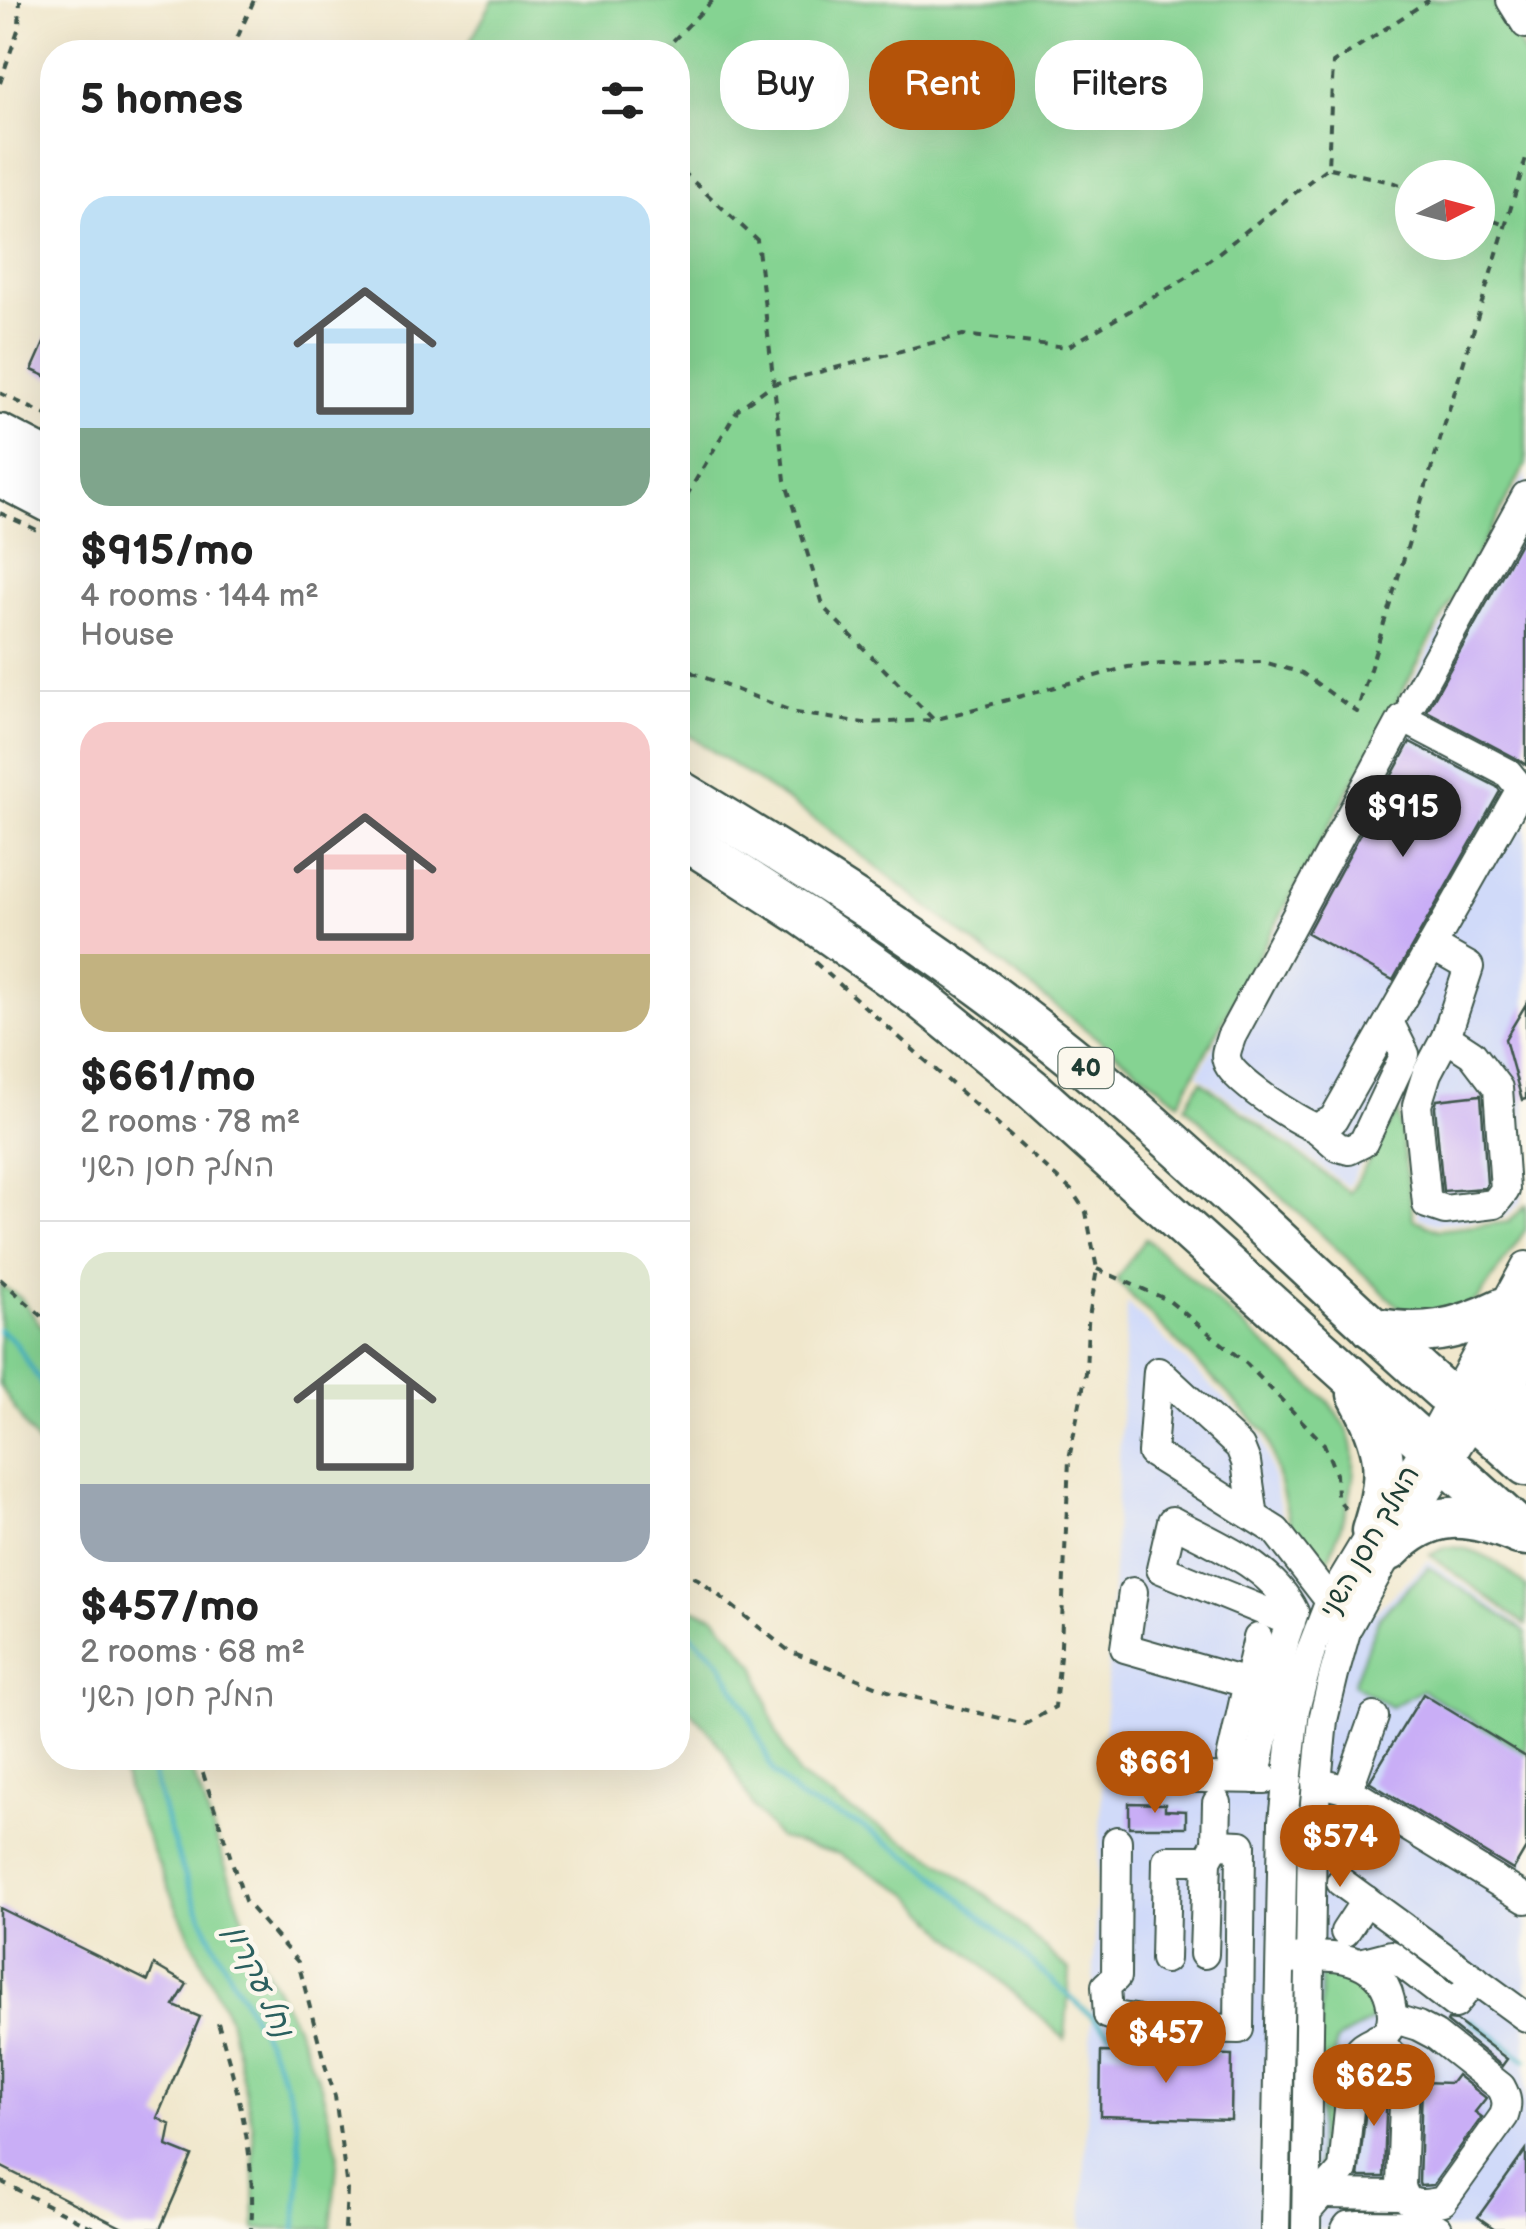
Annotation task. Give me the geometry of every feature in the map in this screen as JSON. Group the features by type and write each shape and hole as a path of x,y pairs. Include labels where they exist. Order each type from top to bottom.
{"highway":[{"path":"0,435 40,456"},
{"path":"0,476 40,497"},
{"name":"40","path":"690,797 814,873 1037,1028 1179,1147 1372,1328 1526,1465"},
{"name":"40","path":"690,843 804,916 920,998 1032,1089 1526,1536"},
{"path":"1372,1328 1441,1331 1477,1320 1513,1320 1510,1392 1526,1443"},
{"path":"1339,1366 1368,1411 1382,1445 1385,1464 1381,1540 1445,1518 1464,1518 1526,1536"}],"street":[{"path":"1511,0 1526,24"},
{"path":"1413,701 1526,496"},
{"path":"1403,718 1508,773 1524,790 1432,946 1389,1022 1405,1054 1363,1143 1349,1150 1338,1147 1316,1128 1298,1122 1238,1078 1227,1063 1231,1037 1403,718"},
{"path":"1432,946 1469,967 1446,1037 1426,1073 1417,1105 1427,1204 1445,1210 1494,1204 1505,1190 1513,1124 1498,1088 1472,1054 1446,1037"},
{"name":"המלך חסן השני","path":"1274,2229 1283,1820 1295,1709 1330,1601 1381,1540 1464,1409 1513,1320 1526,1266"},
{"path":"1254,1518 1240,1446 1158,1371 1152,1454 1254,1518 1276,1531 1330,1601"},
{"path":"1257,1772 1294,1612 1286,1594 1257,1568 1172,1522 1161,1570 1291,1622"},
{"name":"המלך חסן השני","path":"1312,2211 1310,1956 1316,1782 1323,1720 1347,1628 1381,1540"},
{"path":"1134,1592 1124,1648 1246,1683"},
{"path":"1258,1638 1231,1759 1257,1772 1287,1780"},
{"path":"1348,1790 1374,1717"},
{"path":"1137,1777 1257,1772"},
{"path":"1316,1782 1348,1790 1526,1900"},
{"path":"1204,1954 1217,1802"},
{"path":"1117,1841 1116,1976 1106,1986 1108,2016 1135,2019 1134,2027 1239,2029 1242,1844 1167,1860 1165,1958"},
{"path":"1341,1882 1526,2017"},
{"path":"1345,1932 1366,1900"},
{"path":"1360,1963 1391,1955 1455,2004 1475,1979"},
{"path":"1280,1961 1310,1956 1360,1963 1375,1973 1387,1990 1393,2011 1384,2028 1358,2050 1354,2059 1343,2170 1312,2211"},
{"path":"1239,2012 1279,2012"},
{"path":"1384,2028 1435,2034 1506,2097 1504,2116 1444,2201 1423,2206 1403,2195 1405,2077 1384,2028"},
{"path":"1312,2211 1403,2195"},
{"path":"1346,2229 1359,2225 1438,2229"}],"path":[{"path":"0,83 19,27 20,0"},
{"path":"236,40 254,0"},
{"path":"674,40 713,0"},
{"path":"690,490 738,409 773,384 963,335 1067,347 1186,279 1328,167 1333,63 1429,0"},
{"path":"690,671 796,713 864,722 934,720 1128,667 1264,662 1302,673 1357,712 1526,158"},
{"path":"1328,167 1395,183"},
{"path":"690,178 756,240 785,480 824,608 934,720"},
{"path":"1495,221 1504,225"},
{"path":"0,393 40,412"},
{"path":"0,512 40,532"},
{"path":"690,1575 789,1651 888,1691 1025,1724 1054,1707 1061,1645 1068,1459 1086,1373 1088,1323 1097,1269 1086,1212 1071,1190 806,954"},
{"path":"1097,1269 1168,1300 1246,1364 1324,1444 1336,1474 1337,1496 1351,1518 1381,1540"},
{"path":"0,1280 40,1315"},
{"path":"202,1770 244,1901 298,1962 335,2096 347,2188 345,2229"},
{"path":"218,2023 247,2134 253,2205 251,2229"},
{"path":"0,2181 95,2229"}],"shaded area":[{"path":"1526,473 1526,1155 1522,1202 1506,1217 1436,1224 1418,1217 1399,1095 1348,1187 1198,1075"},
{"path":"1127,1303 1263,1437 1293,1559 1374,1613 1429,1560 1526,1629 1526,2229 1082,2229"}],"green space":[{"path":"493,0 1492,0 1526,56 1526,464 1179,1102 819,822 690,736 690,40 471,40"},
{"path":"1201,1081 1350,1193 1398,1111 1413,1219 1438,1230 1509,1222 1526,1205 1526,1229 1480,1297 1458,1316 1404,1312 1185,1106"},
{"path":"1145,1238 1328,1401 1346,1427 1352,1445 1352,1483 1321,1578 1299,1557 1267,1434 1116,1280"},
{"path":"0,1285 21,1298 40,1324 40,1447 0,1385"},
{"path":"1446,1547 1490,1558 1526,1587 1526,1625 1430,1555"},
{"path":"1429,1567 1526,1632 1526,1753 1422,1690 1391,1707 1353,1684 1379,1617"},
{"path":"690,1609 715,1616 756,1667 777,1734 799,1776 935,1858 989,1897 1070,1971 1065,2039 948,1934 909,1893 839,1854 779,1838 754,1808 725,1753 690,1711"},
{"path":"123,1770 192,1770 253,1945 296,2026 321,2086 338,2153 331,2229 255,2229 253,2127 229,2018 129,1795"},
{"path":"1321,1966 1359,1978 1371,1992 1378,2012 1368,2023 1336,2042 1332,2150 1328,2170 1317,2181"}],"building":[{"path":"40,352 40,374 32,370"},
{"path":"1526,532 1526,765 1427,711"},
{"path":"1410,742 1500,791 1393,980 1307,933"},
{"path":"1526,1004 1526,1099 1522,1100 1505,1039"},
{"path":"1481,1095 1487,1184 1485,1188 1443,1191 1437,1100"},
{"path":"1423,1694 1526,1757 1526,1848 1513,1870 1369,1782"},
{"path":"1129,1803 1165,1804 1165,1810 1186,1811 1186,1827 1129,1827"},
{"path":"0,1908 148,1981 154,1965 187,1984 174,2006 200,2017 157,2118 171,2125 167,2146 192,2156 160,2229 125,2229 0,2166"},
{"path":"1457,2021 1507,2059 1502,2066 1447,2022"},
{"path":"1101,2052 1232,2055 1231,2120 1100,2116"},
{"path":"1370,2074 1384,2075 1387,2081 1384,2177 1358,2177"},
{"path":"1457,2075 1486,2098 1475,2112 1482,2117 1433,2185 1420,2186 1422,2082 1451,2083"},
{"path":"1526,2150 1526,2229 1495,2229 1478,2217"}],"waterway":[{"name":"נחל עקרון","path":"0,1330 14,1341 40,1381"},
{"path":"690,1634 719,1660 750,1716 773,1772 801,1800 860,1825 928,1869 1110,2033"},
{"name":"נחל עקרון","path":"152,1770 197,1906 269,2047 293,2106 300,2152 295,2229"},
{"path":"1471,2020 1526,2060"}]}
